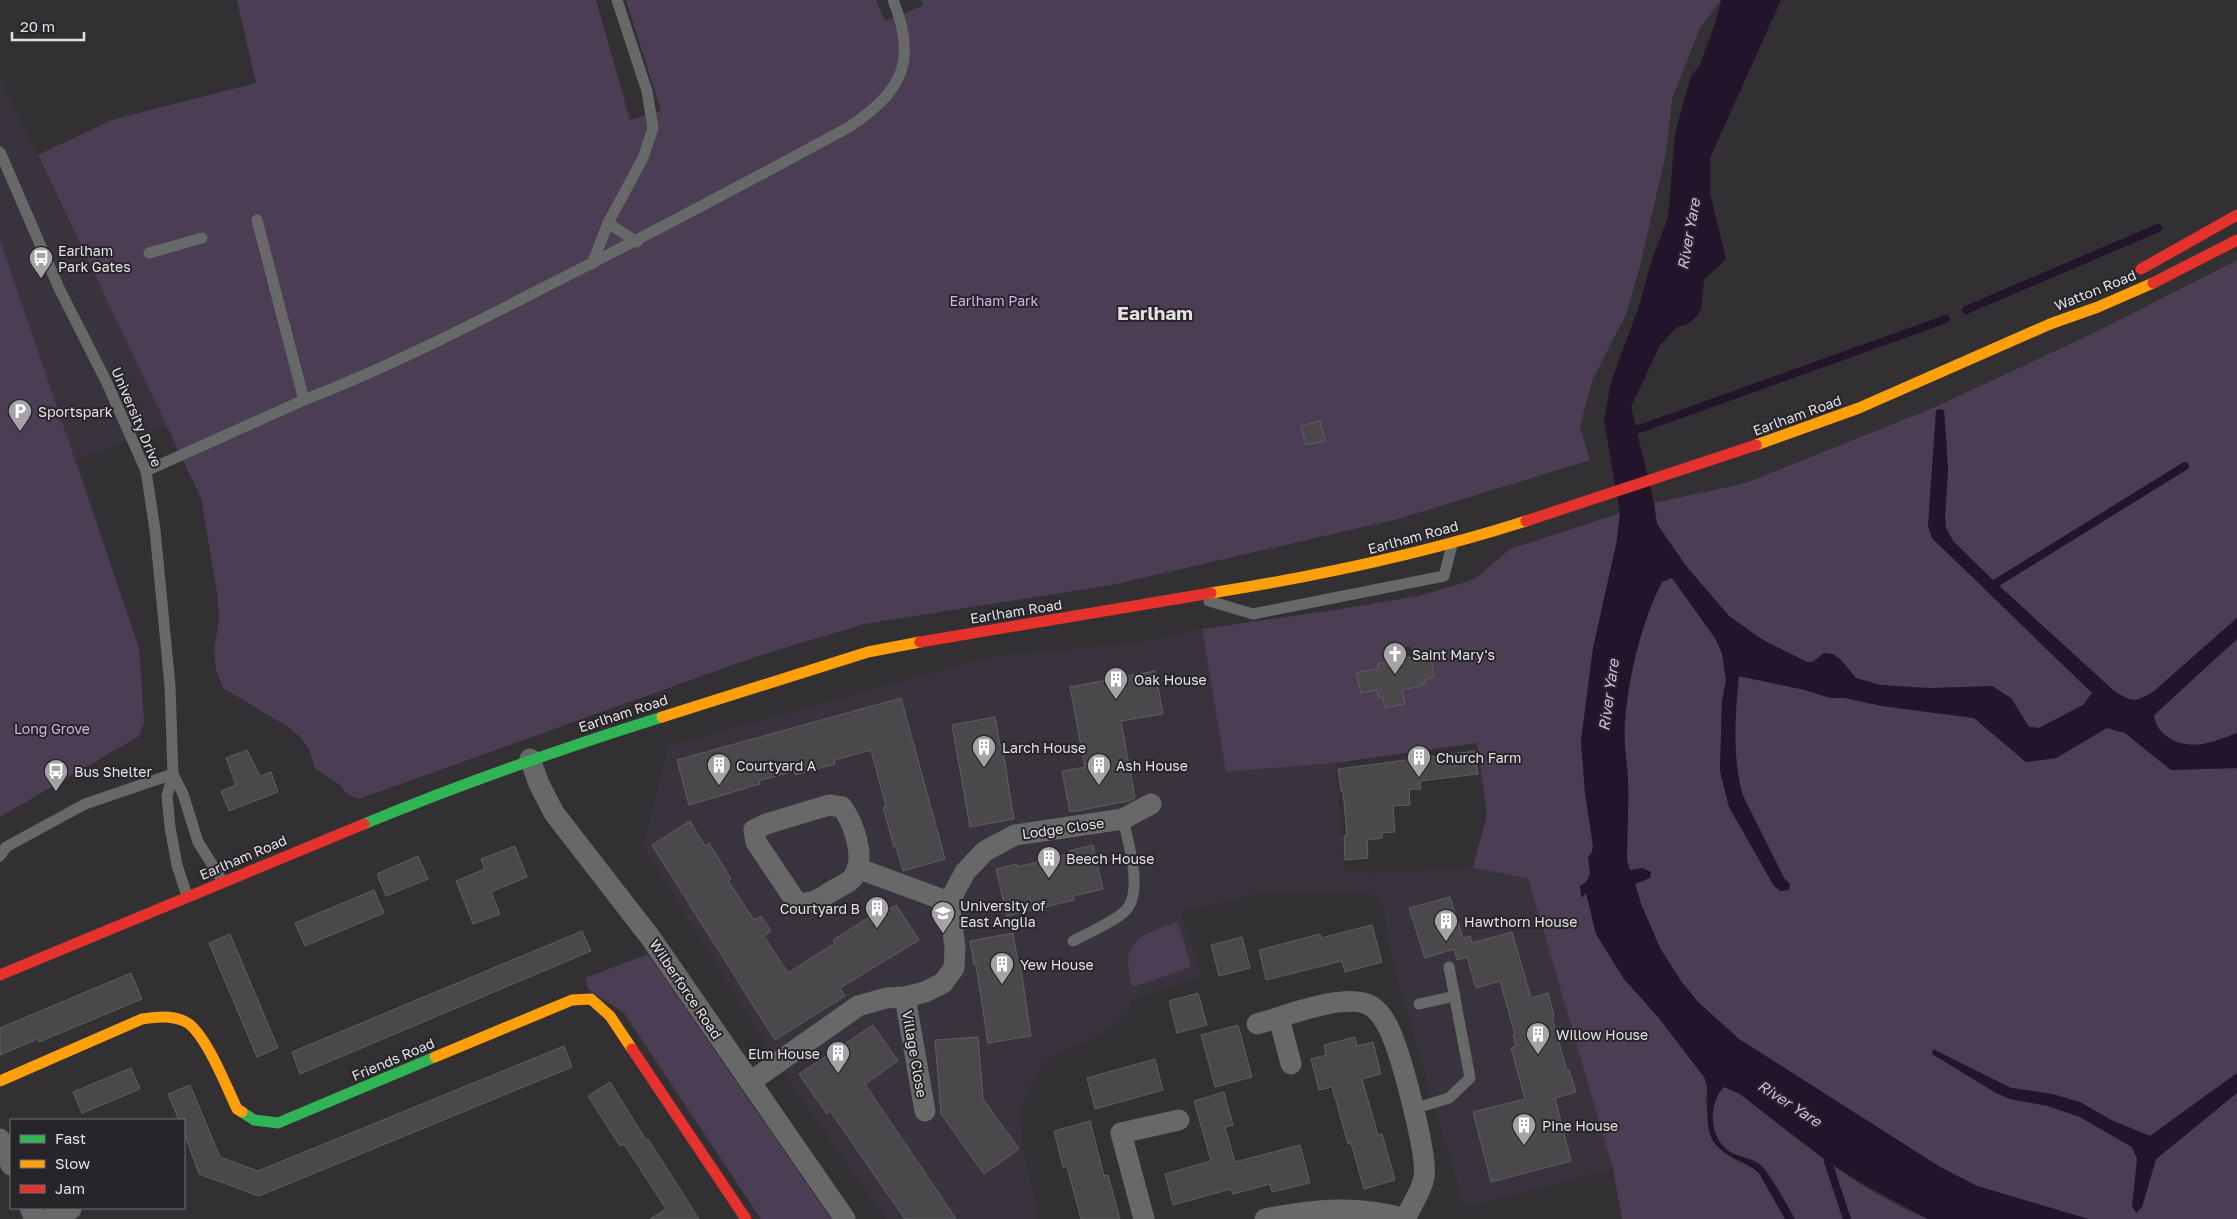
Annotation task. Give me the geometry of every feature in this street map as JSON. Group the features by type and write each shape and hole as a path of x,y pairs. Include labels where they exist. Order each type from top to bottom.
{"main road":[{"name":"Watton Road","path":"2130,274 2237,215"},
{"name":"Watton Road","path":"2050,324 2116,299 2168,276 2237,240"},
{"name":"Watton Road","path":"2050,324 2090,296"},
{"name":"Earlham Road","path":"1,971 223,882 432,795 530,759 868,652 991,629 1197,597 1320,575 1405,556 1452,543 1588,502 1697,466 1859,408 1961,365 2050,324"},
{"name":"Friends Road","path":"0,1081 142,1019 167,1016 185,1021 199,1033 237,1109 254,1120 278,1122 572,1000 591,999 610,1016 746,1219"}],"street":[{"name":"Wilberforce Road","path":"530,759 539,784 554,813 650,937 845,1219"},
{"name":"Lodge Close","path":"949,902 965,872 985,851 1015,835 1057,827 1123,819 1151,804"},
{"path":"829,805 842,807 848,816 860,855 857,868 853,878 818,900 806,904 797,903 756,842 754,830 766,824 829,805"},
{"path":"750,1082 858,1006 886,998 905,997 925,992 943,983 954,968 955,948 949,902 857,868"},
{"name":"Village Close","path":"905,997 925,1111"},
{"path":"1257,1024 1332,1004 1356,1001 1371,1006 1385,1021 1394,1040 1413,1109 1423,1156 1424,1177 1406,1219 1377,1211 1342,1209 1302,1212 1265,1219"},
{"path":"1279,1018 1291,1064"},
{"path":"1144,1219 1121,1133 1179,1120"},
{"path":"0,1139 10,1163"},
{"path":"49,1219 71,1209"}],"lane":[{"path":"592,264 608,223 643,158 653,128 647,91 617,0"},
{"path":"146,471 304,400 358,379 438,342 637,242 841,132 873,112 890,93 905,62 902,23 893,0"},
{"name":"University Drive","path":"0,152 59,288 107,383 146,471 155,530 170,686 173,774 167,796 170,827 177,865 188,896"},
{"path":"257,220 304,400"},
{"path":"608,223 637,242"},
{"path":"149,253 202,238"},
{"path":"1197,597 1253,614 1444,576 1452,543"},
{"path":"0,856 6,847 85,804 173,774"},
{"name":"University Drive","path":"173,774 183,794 198,842 223,882"},
{"path":"1073,941 1105,925 1127,910 1135,888 1123,819"},
{"path":"1413,1109 1449,1098 1470,1078 1449,967"},
{"path":"1419,1004 1455,996"}],"shaded area":[{"path":"0,75 10,100 168,426 76,460 139,648 144,722 139,736 0,817"},
{"name":"University of East Anglia","path":"1202,629 1226,772 1335,763 1345,871 1370,873 1473,868 1528,878 1613,1169 1464,1207 1391,957 1383,907 1377,895 1266,892 1181,912 1201,976 1131,1000 1130,1009 1119,1022 1092,1039 1051,1057 1036,1073 1020,1112 1023,1146 1037,1212 1036,1219 886,1219 791,1084 643,846 668,746 993,656 1136,643"}],"green space":[{"name":"Earlham Park","path":"237,0 596,0 630,120 661,111 626,0 876,0 885,21 924,5 921,0 1721,0 1700,28 1672,99 1666,153 1640,266 1626,314 1592,381 1580,427 1590,460 1398,519 1112,585 864,624 758,656 359,799 347,794 340,785 315,768 309,749 301,738 288,727 223,688 216,670 214,648 219,623 218,598 201,498 38,155 112,120 256,83"},
{"name":"Long Grove","path":"0,240 139,648 144,722 139,736 0,817"},
{"path":"2237,260 2237,618 2153,692 2141,698 2129,699 2114,691 1953,541 1946,528 1945,517 1948,471 1945,416 1938,409 1936,411 1928,526 1932,538 2092,693 2083,705 2039,728 2029,727 2011,698 1880,685 1856,678 1841,660 1824,653 1813,662 1807,662 1762,640 1729,616 1686,566 1657,524 1654,503 1746,483 1935,407 2094,333"},
{"path":"1620,513 1617,540 1581,740 1585,793 1593,845 1592,852 1588,857 1591,876 1587,883 1586,892 1596,934 1624,979 1659,1018 1704,1077 1707,1086 1706,1106 1709,1120 1713,1135 1720,1148 1733,1159 1759,1173 1785,1219 1622,1219 1613,1169 1528,878 1473,868 1487,814 1477,743 1335,763 1226,772 1202,629 1418,596 1475,579 1510,549","holes":["1410,646 1412,655 1415,654 1416,661 1431,659 1434,677 1425,680 1426,683 1421,684 1421,686 1402,690 1405,704 1385,708 1383,697 1379,698 1377,690 1361,693 1357,673 1379,668 1379,664 1401,659 1399,649"]},
{"path":"1672,578 1715,638 1722,653 1726,680 1722,701 1720,771 1729,807 1774,886 1790,884 1784,878 1743,796 1737,767 1735,736 1738,676 1805,690 1830,698 1845,698 1882,706 1974,718 2026,762 2056,758 2107,728 2125,733 2171,770 2237,768 2237,1073 2150,1136 2111,1120 2080,1102 2052,1094 2011,1088 1933,1050 2010,1099 2048,1106 2080,1117 2132,1147 2138,1159 2132,1206 2142,1207 2156,1159 2237,1093 2237,1219 2088,1219 1977,1186 1940,1167 1739,1039 1698,1002 1681,981 1660,948 1641,904 1635,883 1650,878 1643,868 1630,871 1627,860 1628,772 1625,729 1629,687 1637,650 1648,614 1662,581"},
{"path":"2237,639 2237,733 2211,742 2195,745 2179,742 2165,735 2156,723 2154,715"},
{"path":"1178,922 1191,967 1133,987 1128,959 1131,949 1144,936"},
{"path":"648,954 831,1219 761,1219 624,1013 589,990 585,978"},
{"path":"1724,1086 1740,1094 1853,1179 1877,1194 1928,1219 1795,1219 1773,1181 1763,1168 1756,1162 1730,1152 1718,1138 1714,1129 1713,1111 1715,1102"}],"water":[{"name":"River Yare","path":"1721,0 1781,0 1710,158 1710,193 1726,259 1704,280 1701,309 1697,316 1688,324 1677,327 1660,345 1631,407 1654,503 1657,524 1686,566 1729,616 1763,640 1807,662 1813,662 1824,653 1833,654 1841,660 1856,678 1880,685 1930,688 1992,686 2011,698 2029,727 2039,728 2083,705 2092,693 1932,538 1928,526 1936,411 1938,409 1944,410 1948,471 1945,517 1946,528 1953,541 2114,691 2133,700 2153,692 2237,618 2237,639 2154,715 2156,723 2165,735 2187,744 2207,743 2237,733 2237,768 2171,770 2125,733 2107,728 2056,758 2026,762 1974,718 1882,706 1845,698 1830,698 1805,690 1739,676 1735,736 1737,767 1743,796 1784,878 1790,884 1789,890 1780,891 1774,886 1729,807 1720,771 1722,701 1726,680 1722,653 1715,638 1672,578 1662,582 1648,614 1637,650 1629,687 1624,736 1628,772 1627,860 1630,870 1643,868 1651,872 1650,878 1635,884 1641,904 1660,948 1681,981 1698,1002 1739,1039 1940,1167 1977,1186 2088,1219 1928,1219 1868,1187 1828,1162 1740,1094 1724,1087 1715,1102 1713,1111 1714,1130 1723,1146 1730,1152 1756,1162 1763,1168 1773,1181 1795,1219 1785,1219 1759,1173 1716,1145 1709,1129 1704,1077 1659,1018 1624,979 1596,934 1586,893 1583,897 1581,896 1580,886 1589,877 1588,857 1592,852 1593,846 1585,793 1581,740 1593,648 1617,540 1620,513 1604,420 1611,382 1639,306 1653,256 1668,218 1675,134 1688,86 1692,74 1699,67 1717,18"},
{"path":"1933,1049 2011,1088 2052,1094 2080,1102 2111,1120 2150,1136 2237,1073 2237,1093 2156,1159 2142,1207 2136,1213 2132,1206 2137,1159 2132,1147 2080,1117 2048,1106 2010,1099 1996,1093 1932,1054"}],"building":[{"path":"1320,421 1325,441 1306,445 1301,426"},
{"name":"Saint Mary's","path":"1415,656 1416,661 1431,658 1434,677 1425,680 1426,683 1421,684 1421,686 1402,690 1405,704 1385,708 1383,697 1379,698 1377,690 1361,693 1356,673 1379,668 1378,664"},
{"path":"1155,671 1163,714 1121,721 1135,798 1129,801 1070,812 1062,771 1085,767 1070,687"},
{"name":"Courtyard A","path":"901,698 945,859 903,871 883,807 886,806 871,750 834,760 835,764 795,775 794,771 759,781 760,784 689,805 677,760"},
{"name":"Larch House","path":"995,717 1000,745 1002,745 1014,819 970,827 952,725"},
{"path":"247,750 260,776 271,772 278,792 229,811 221,791 236,785 226,758"},
{"path":"1475,751 1478,774 1420,781 1421,789 1409,789 1410,805 1393,806 1395,832 1382,833 1382,838 1367,840 1368,858 1345,860 1344,836 1347,836 1343,791 1341,791 1338,769"},
{"name":"Courtyard B","path":"690,821 705,846 709,843 731,879 728,881 754,920 761,916 771,931 764,936 788,973 835,943 833,940 871,916 873,919 896,905 919,940 840,988 845,996 775,1040 652,845"},
{"name":"Beech House","path":"1093,845 1103,889 1073,896 1074,900 1007,916 996,869 1017,864 1017,867 1070,854 1069,851"},
{"path":"515,846 527,877 491,892 500,914 473,924 456,881 485,869 481,859"},
{"path":"418,856 428,879 386,896 377,874"},
{"path":"374,890 384,913 305,946 295,923"},
{"path":"1450,897 1463,938 1470,936 1472,943 1512,932 1531,998 1548,993 1554,1016 1552,1017 1567,1071 1569,1070 1576,1092 1555,1098 1571,1161 1491,1182 1473,1112 1525,1099 1511,1048 1516,1046 1513,1035 1515,1034 1500,981 1476,988 1467,957 1457,960 1454,949 1425,958 1409,908"},
{"path":"1372,925 1382,962 1345,972 1342,961 1266,980 1259,950 1320,934 1321,938"},
{"path":"582,931 591,951 300,1074 292,1052"},
{"name":"Yew House","path":"1013,933 1018,962 1020,962 1031,1036 988,1043 976,965 974,965 970,941"},
{"path":"230,934 278,1048 257,1057 209,943"},
{"path":"1242,937 1250,968 1219,976 1211,945"},
{"path":"131,973 142,999 39,1042 38,1039 0,1055 0,1028"},
{"path":"1198,993 1207,1025 1177,1033 1169,1001"},
{"path":"873,1025 898,1061 865,1084 956,1219 905,1219 830,1111 827,1114 799,1074"},
{"path":"1238,1025 1252,1077 1215,1087 1201,1035"},
{"path":"978,1037 983,1099 1019,1149 984,1174 941,1114 935,1040"},
{"path":"1355,1037 1357,1046 1373,1042 1381,1074 1362,1079 1378,1135 1382,1134 1395,1180 1364,1189 1351,1143 1348,1144 1332,1087 1319,1090 1311,1059 1326,1055 1324,1045"},
{"path":"564,1046 572,1067 259,1196 199,1174 185,1135 185,1119 179,1119 168,1094 190,1085 220,1157 258,1171"},
{"path":"1155,1059 1163,1090 1095,1109 1087,1078"},
{"path":"131,1068 140,1089 82,1113 73,1092"},
{"path":"610,1082 699,1219 650,1219 666,1209 624,1144 620,1146 588,1096"},
{"path":"1224,1092 1233,1125 1225,1127 1235,1162 1300,1145 1310,1183 1272,1192 1270,1184 1233,1194 1231,1189 1173,1205 1165,1174 1211,1161 1194,1101"},
{"path":"1090,1121 1104,1176 1108,1175 1120,1219 1081,1219 1067,1167 1063,1167 1054,1131"}],"waterway":[{"path":"1966,310 2158,228"},
{"path":"1627,432 1946,319"},
{"path":"1996,583 2185,466"},
{"path":"1828,1162 1847,1219"}],"traffic: fast":[{"path":"364,824 512,767 662,717"},
{"path":"242,1112 254,1120 278,1123 435,1057"}],"traffic: slow":[{"path":"1756,445 1859,408 2050,324 2098,307 2153,283"},
{"path":"1211,593 1370,563 1448,544 1526,521"},
{"path":"662,717 868,652 920,642"},
{"path":"435,1057 572,1000 591,999 610,1016 632,1049"},
{"path":"0,1081 142,1019 168,1017 184,1021 192,1026 207,1047 237,1109 242,1112"}],"traffic: jam":[{"path":"2141,269 2237,215"},
{"path":"2153,283 2237,240"},
{"path":"1526,521 1756,445"},
{"path":"920,642 1211,593"},
{"path":"0,975 364,824"},
{"path":"632,1049 746,1219"}],"place":[{"name":"Earlham Park Gates","path":"41,279"},
{"name":"Sportspark","path":"20,432"},
{"name":"Saint Mary's","path":"1395,675"},
{"name":"Oak House","path":"1116,700"},
{"name":"Larch House","path":"984,768"},
{"name":"Church Farm","path":"1419,778"},
{"name":"Courtyard A","path":"719,786"},
{"name":"Ash House","path":"1099,786"},
{"name":"Bus Shelter","path":"56,792"},
{"name":"Beech House","path":"1049,879"},
{"name":"Courtyard B","path":"877,929"},
{"name":"University of East Anglia","path":"943,934"},
{"name":"Hawthorn House","path":"1446,942"},
{"name":"Yew House","path":"1002,985"},
{"name":"Willow House","path":"1538,1055"},
{"name":"Elm House","path":"838,1074"},
{"name":"Pine House","path":"1524,1146"}],"district":[{"name":"Earlham","path":"1155,312"}]}
